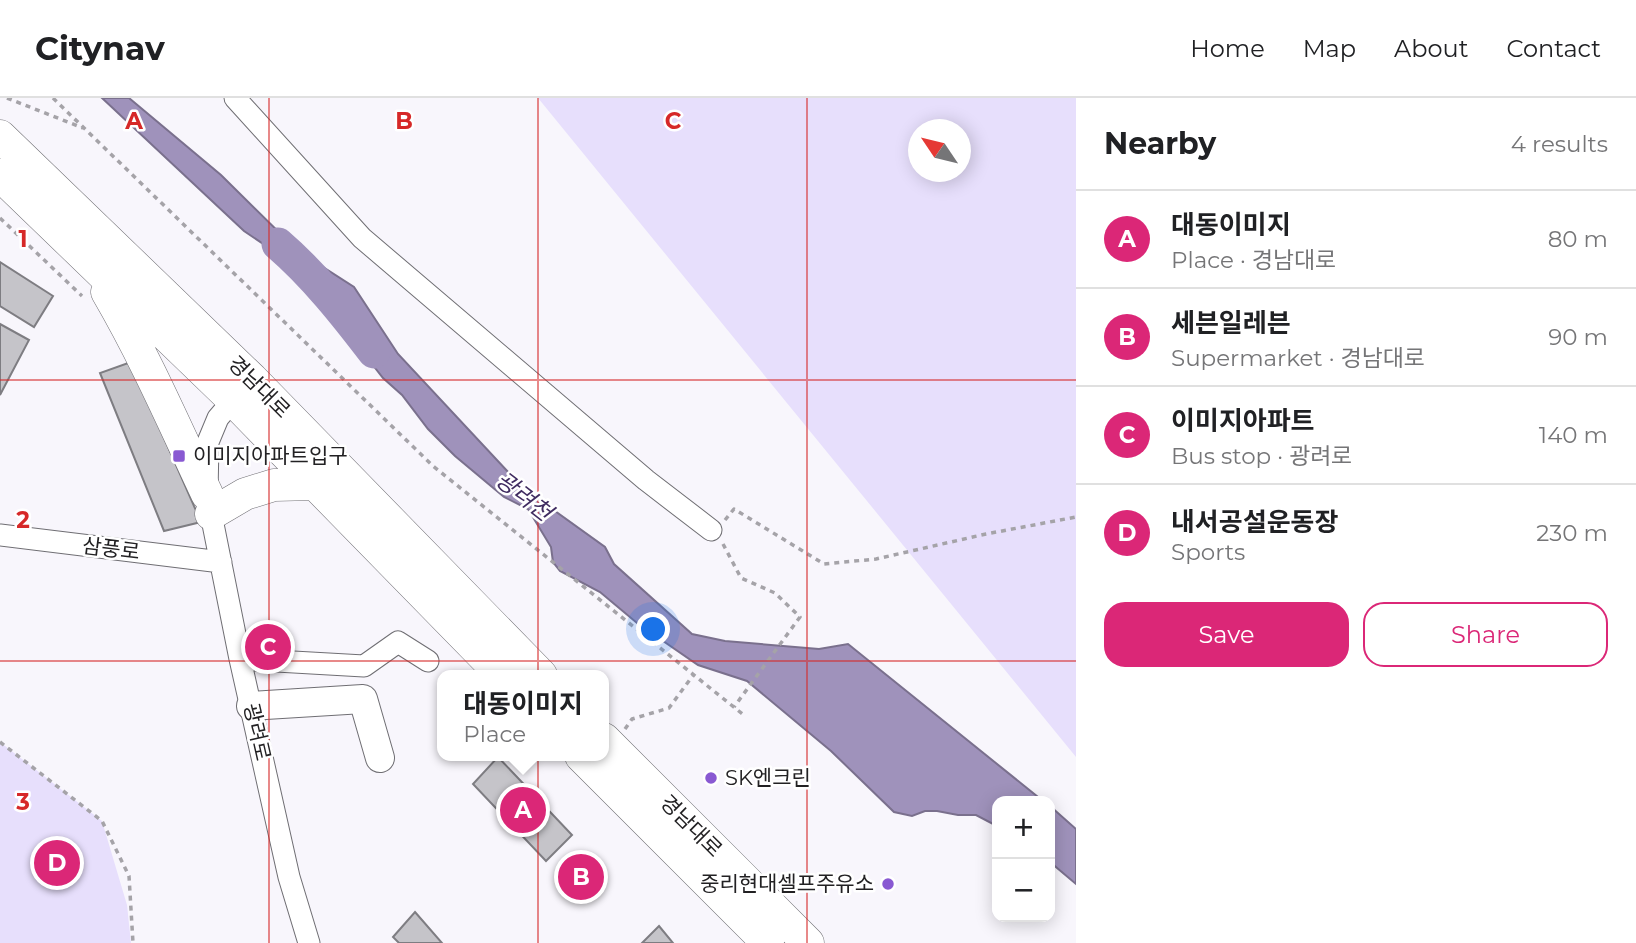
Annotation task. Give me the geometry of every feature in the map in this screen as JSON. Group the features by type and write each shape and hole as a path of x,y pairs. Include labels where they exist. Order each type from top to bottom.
{"highway":[{"name":"경남대로","path":"0,136 242,389 536,670"},
{"name":"경남대로","path":"0,175 89,261 242,389 315,484 497,670"},
{"path":"89,261 122,318 173,420 209,504 274,485 315,484"},
{"name":"경남대로","path":"609,745 808,943"},
{"name":"경남대로","path":"586,761 768,943"}],"main road":[{"path":"251,706 363,699 380,758"}],"street":[{"path":"235,98 362,238 636,471 716,527"},
{"name":"광려로","path":"242,389 218,418 208,442 209,504 240,659 289,877 309,943"},
{"name":"삼풍로","path":"0,535 221,562"},
{"path":"240,659 364,666 398,642 428,661"}],"path":[{"path":"7,98 85,129"},
{"path":"53,98 433,466 745,716"},
{"path":"735,707 800,617 775,593 741,578 716,527 734,509 824,564 876,559 1076,517"},
{"path":"609,741 632,719 669,708 694,674"},
{"path":"0,742 102,821 129,876 134,943"}],"shaded area":[{"path":"538,98 1076,98 1076,757"},
{"path":"0,742 102,821 127,905 131,943 0,943"}],"water":[{"path":"102,98 129,98 221,175 298,251 354,287 398,354 523,488 605,547 614,564 692,634 725,641 819,649 848,644 1037,796 992,796 992,823 976,815 925,811 912,816 894,812 831,751 747,681 698,665 637,623 600,592 560,571 553,562 551,547 528,509 504,497 455,456 428,429 402,395 383,378 372,364 333,291 244,231"},
{"path":"1055,810 1076,829 1076,884 1055,866"}],"building":[{"path":"0,262 53,296 34,327 0,306"},
{"path":"0,324 29,340 0,395"},
{"path":"131,362 201,522 164,531 100,373"},
{"path":"494,761 502,761 572,835 546,861 473,784"},
{"path":"415,912 442,943 399,943 393,937"},
{"path":"659,926 673,943 642,943"}],"waterway":[{"name":"광려천","path":"278,244 317,282 374,352"}],"place":[{"name":"이미지아파트입구","path":"179,456"},
{"name":"이미지아파트","path":"268,647"},
{"name":"SK엔크린","path":"711,778"},
{"name":"대동이미지","path":"523,810"},
{"name":"내서공설운동장","path":"57,863"},
{"name":"세븐일레븐","path":"581,877"},
{"name":"중리현대셀프주유소","path":"888,884"}]}
